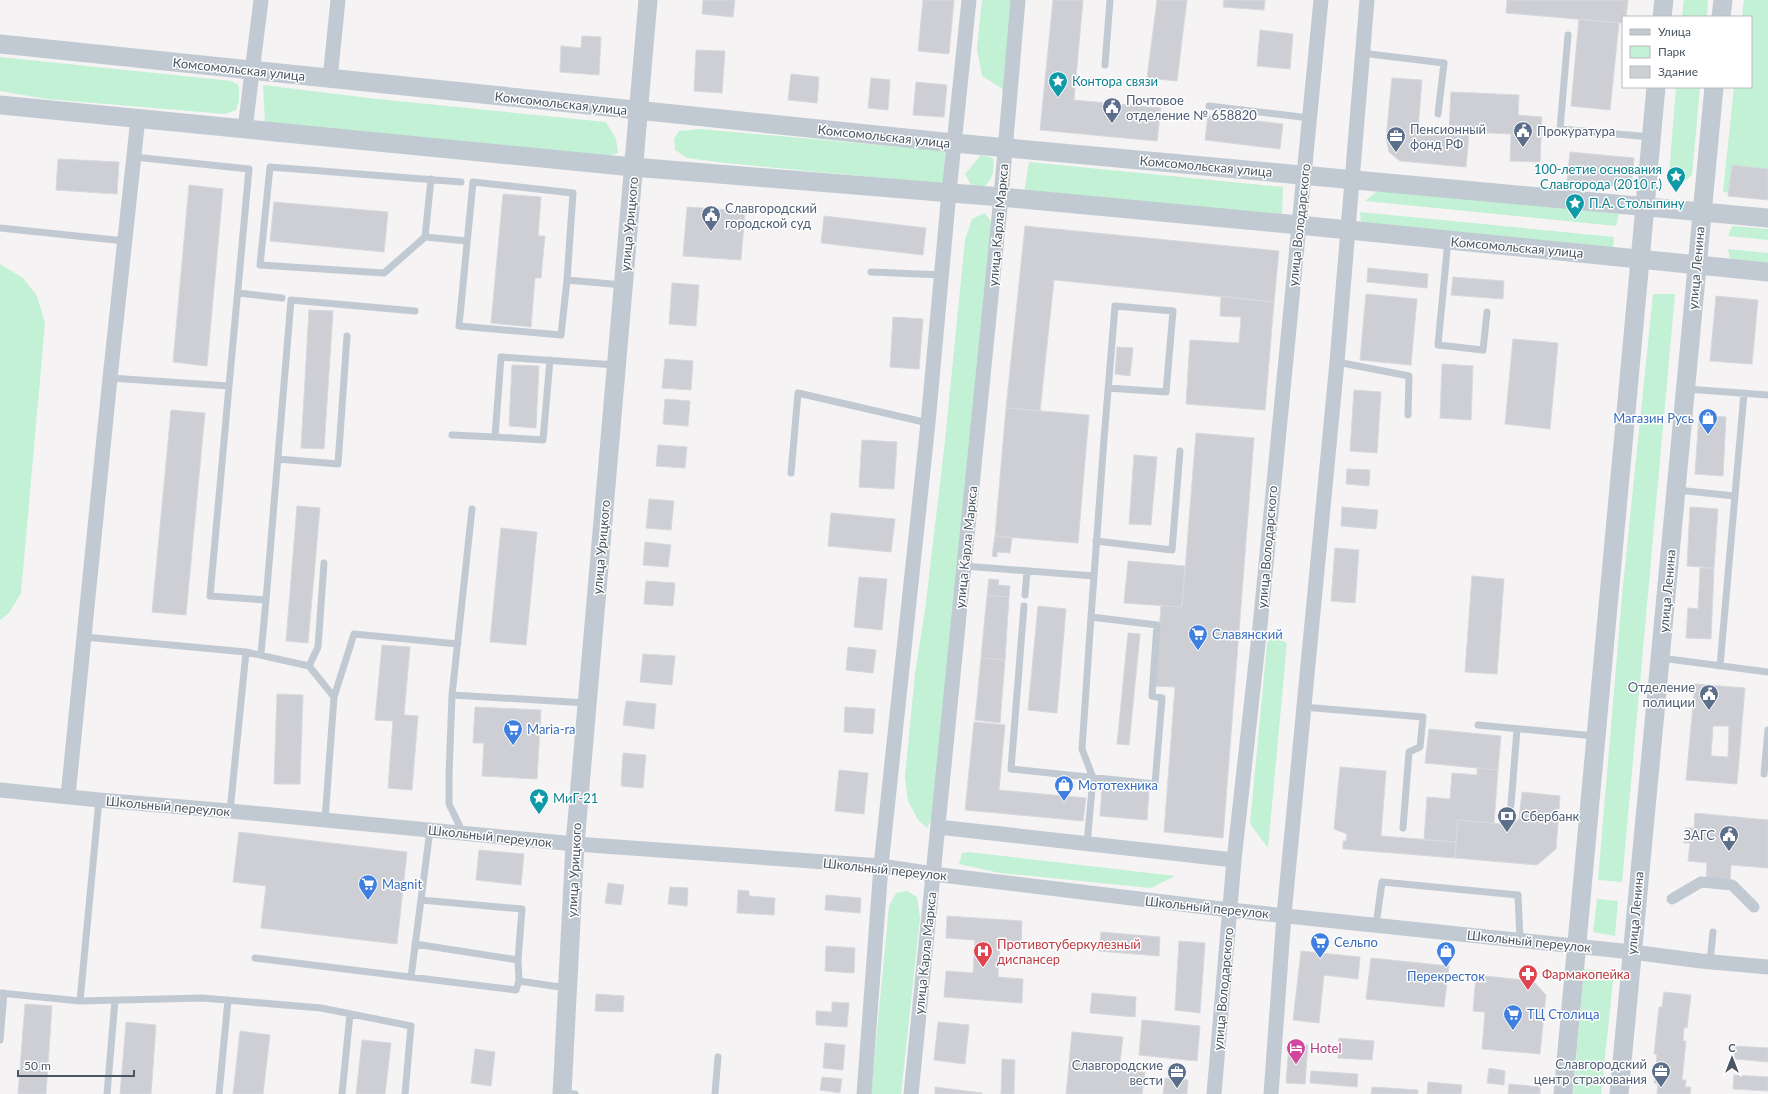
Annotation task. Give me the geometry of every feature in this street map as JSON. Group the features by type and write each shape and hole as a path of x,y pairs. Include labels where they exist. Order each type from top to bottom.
{"street":[{"path":"245,129 261,0"},
{"path":"330,79 338,0"},
{"name":"улица Урицкого","path":"566,1094 568,988 575,844 648,0"},
{"path":"864,1094 881,866 928,423 949,192 969,0"},
{"name":"улица Карла Маркса","path":"911,1094 1001,197 1018,0"},
{"name":"улица Володарского","path":"1214,1094 1234,860 1260,626 1321,0"},
{"path":"1271,1094 1284,915 1337,362 1366,0"},
{"path":"1662,16 1664,0"},
{"path":"1721,16 1723,0"},
{"name":"Комсомольская улица","path":"0,44 954,143 1768,218"},
{"path":"1563,1094 1598,736 1639,258 1656,88"},
{"name":"улица Ленина","path":"1619,1094 1714,88"},
{"name":"Комсомольская улица","path":"0,105 634,167 949,192 1299,225 1768,272"},
{"path":"68,796 138,118"},
{"name":"Школьный переулок","path":"0,790 575,844 881,866 933,874 1230,910 1768,967"},
{"path":"938,827 1234,860"},
{"path":"1672,898 1701,882 1732,885 1754,907"}],"lane":[{"path":"1105,65 1110,0"},
{"path":"1568,35 1560,129 1651,137"},
{"path":"1361,53 1444,63 1438,114"},
{"path":"1209,106 1310,118"},
{"path":"134,157 249,169 210,596 266,600"},
{"path":"431,179 425,238 384,274 260,265 270,167 431,179 461,182"},
{"path":"472,182 573,193 567,280 561,335 459,326 472,182"},
{"path":"0,228 125,241"},
{"path":"425,238 467,241"},
{"path":"1448,240 1438,345 1483,350 1487,312"},
{"path":"871,272 942,275"},
{"path":"567,280 623,285"},
{"path":"238,293 282,298"},
{"path":"261,654 290,300 415,311"},
{"path":"1087,844 1094,778 1082,749 1096,541 1108,388 1116,306 1173,312 1166,392 1108,388"},
{"path":"278,459 338,464 347,336"},
{"path":"494,437 501,357 616,364"},
{"path":"452,435 543,440 550,360"},
{"path":"1337,362 1409,376 1408,416"},
{"path":"110,378 230,386"},
{"path":"1685,388 1768,395"},
{"path":"791,473 798,393 928,423"},
{"path":"1720,666 1744,393"},
{"path":"1096,541 1172,550 1180,451"},
{"path":"1676,490 1735,496"},
{"path":"463,833 449,804 452,695 472,509"},
{"path":"309,666 318,647 324,563"},
{"path":"964,566 1094,576"},
{"path":"1025,595 1027,571"},
{"path":"1024,606 1011,769 1155,784 1162,698 1152,696 1157,625 1091,617"},
{"path":"325,820 334,697 354,634 458,644"},
{"path":"84,637 261,654 309,666 334,697"},
{"path":"230,811 246,652"},
{"path":"1661,658 1768,672"},
{"path":"452,695 588,703"},
{"path":"1303,707 1423,717 1420,747 1409,752 1403,828"},
{"path":"1478,725 1598,736"},
{"path":"1511,805 1517,729"},
{"path":"1764,774 1768,730"},
{"path":"80,1001 98,800"},
{"path":"411,977 430,830"},
{"path":"1376,925 1382,882 1518,895 1520,940"},
{"path":"255,958 516,990 519,981 518,960 522,909 421,900"},
{"path":"1710,962 1713,932"},
{"path":"415,944 518,960"},
{"path":"519,981 568,988"},
{"path":"0,1040 2,993 80,1001 202,998 321,1008 412,1026 405,1094"},
{"path":"107,1094 115,1000"},
{"path":"219,1094 228,1000"},
{"path":"342,1094 350,1014"},
{"path":"715,1094 718,1057"}],"green space":[{"path":"982,0 1014,0 1007,92 982,76 977,49"},
{"path":"1684,0 1708,0 1707,16 1682,16"},
{"path":"1744,0 1768,0 1768,197 1723,192 1734,88 1752,88 1752,16 1742,16"},
{"path":"0,57 232,81 239,86 239,101 236,110 225,114 47,99 5,92 0,91"},
{"path":"263,85 377,99 606,122 616,139 618,153 602,157 265,122"},
{"path":"1676,88 1700,88 1692,175 1680,185 1669,175"},
{"path":"700,129 945,151 943,184 726,163 687,158 675,150 674,139 679,131"},
{"path":"981,155 993,158 994,162 991,178 983,188 971,185 965,174"},
{"path":"1029,162 1283,187 1282,215 1024,193"},
{"path":"1384,186 1619,214 1616,226 1365,201"},
{"path":"1360,212 1614,237 1613,249 1361,224"},
{"path":"985,213 995,227 934,814 927,828 918,820 908,801 905,777 915,674 925,610 945,441 965,240 972,219"},
{"path":"1732,226 1768,229 1768,240 1728,236"},
{"path":"1728,249 1768,253 1768,263 1730,259"},
{"path":"0,264 23,278 37,296 45,323 21,593 9,613 0,620"},
{"path":"1653,294 1675,294 1622,882 1598,880 1622,596"},
{"path":"1268,634 1287,643 1268,848 1250,824"},
{"path":"969,852 1175,876 1151,888 1000,873 959,864 962,853"},
{"path":"907,891 917,897 920,918 901,1094 871,1094 889,906 896,893"},
{"path":"1597,899 1618,901 1615,936 1593,932"},
{"path":"1584,969 1614,972 1601,1094 1573,1094"}],"building":[{"path":"703,0 735,0 733,17 702,14"},
{"path":"923,0 954,0 949,54 918,51"},
{"path":"1053,0 1083,0 1074,100 1161,108 1157,141 1040,130"},
{"path":"1157,0 1187,0 1177,81 1147,78"},
{"path":"1224,0 1265,0 1264,10 1223,7"},
{"path":"1507,0 1628,0 1626,16 1622,16 1622,23 1506,13"},
{"path":"1579,19 1619,23 1610,110 1571,106"},
{"path":"1260,30 1293,34 1290,69 1257,66"},
{"path":"582,36 601,37 599,75 560,72 561,46 581,48"},
{"path":"696,50 725,51 722,93 694,91"},
{"path":"791,74 819,77 817,103 788,100"},
{"path":"871,78 890,80 888,110 868,108"},
{"path":"1392,78 1422,80 1418,129 1469,134 1466,167 1400,161 1389,152 1386,138"},
{"path":"916,82 947,85 944,117 913,115"},
{"path":"1451,92 1519,95 1518,115 1542,117 1540,162 1510,161 1511,134 1449,131"},
{"path":"1208,115 1283,124 1280,149 1205,140"},
{"path":"1570,152 1634,158 1631,188 1567,181"},
{"path":"58,159 119,162 117,194 56,190"},
{"path":"1732,165 1768,169 1768,200 1728,196"},
{"path":"189,185 223,189 207,366 173,362"},
{"path":"503,194 541,197 538,236 545,236 541,278 535,278 531,327 491,323"},
{"path":"274,202 388,212 384,252 270,241"},
{"path":"687,207 745,211 741,260 683,256"},
{"path":"824,216 926,228 923,255 821,243"},
{"path":"1025,226 1279,251 1274,302 1054,280 1040,411 1006,408"},
{"path":"1368,268 1428,274 1427,288 1367,282"},
{"path":"1453,277 1504,281 1503,299 1451,295"},
{"path":"672,283 699,285 696,326 669,324"},
{"path":"1366,294 1417,299 1411,365 1360,360"},
{"path":"1221,296 1274,302 1265,410 1186,404 1190,340 1239,343 1241,317 1220,316"},
{"path":"1716,296 1758,300 1752,364 1710,361"},
{"path":"309,310 333,311 324,449 301,448"},
{"path":"893,317 923,319 919,369 890,367"},
{"path":"1513,339 1558,343 1550,429 1505,424"},
{"path":"1117,347 1133,348 1130,376 1115,374"},
{"path":"665,359 693,361 691,390 662,388"},
{"path":"1442,364 1473,366 1471,420 1440,418"},
{"path":"512,365 539,366 536,428 509,426"},
{"path":"1354,390 1381,392 1377,453 1350,451"},
{"path":"665,399 690,401 688,426 663,424"},
{"path":"1006,408 1089,415 1078,543 995,536"},
{"path":"171,410 205,413 186,615 152,612"},
{"path":"1699,415 1726,417 1723,476 1695,474"},
{"name":"Славянский","path":"1196,433 1254,438 1223,838 1164,832 1175,687 1155,686 1161,606 1182,607"},
{"path":"862,440 897,442 894,489 859,487"},
{"path":"658,445 687,447 685,468 656,466"},
{"path":"1134,455 1157,457 1151,525 1129,524"},
{"path":"1347,469 1370,470 1369,486 1346,484"},
{"path":"649,499 674,501 671,530 646,528"},
{"path":"297,506 320,508 308,643 286,641"},
{"path":"1342,507 1378,510 1376,529 1341,526"},
{"path":"1690,507 1718,509 1714,568 1687,566"},
{"path":"831,513 895,519 891,552 828,546"},
{"path":"501,528 537,532 526,645 490,642"},
{"path":"995,536 1012,538 1010,553 997,552 997,557 992,556"},
{"path":"645,542 671,545 668,567 643,565"},
{"path":"1335,548 1359,550 1355,603 1331,601"},
{"path":"1128,561 1185,566 1182,607 1124,603"},
{"path":"1700,568 1714,568 1711,639 1686,638 1688,608 1698,609"},
{"path":"1472,576 1504,579 1497,674 1465,672"},
{"path":"859,577 887,579 882,630 854,627"},
{"path":"989,579 999,580 998,585 1010,586 1009,597 987,595"},
{"path":"646,581 675,583 673,606 644,604"},
{"path":"987,595 1009,597 1005,660 981,658"},
{"path":"1038,606 1066,609 1057,713 1028,710"},
{"path":"1128,633 1140,634 1129,745 1117,744"},
{"path":"382,645 410,647 404,715 418,716 412,790 388,788 393,721 375,720"},
{"path":"848,647 876,650 873,673 846,670"},
{"path":"643,654 675,656 672,685 640,682"},
{"path":"981,658 1005,660 1000,723 975,720"},
{"path":"1695,684 1745,688 1737,784 1686,780","holes":["1713,726 1729,726 1728,757 1711,756"]},
{"path":"277,694 303,695 300,784 274,784"},
{"path":"626,701 656,704 654,729 623,725"},
{"path":"475,707 541,710 537,779 482,776 484,743 473,743"},
{"path":"845,707 875,709 873,734 844,732"},
{"path":"974,722 1005,725 999,790 1086,798 1083,821 965,810"},
{"path":"1429,729 1501,736 1498,770 1425,763"},
{"path":"623,753 646,755 643,788 621,786"},
{"path":"1340,767 1386,771 1381,836 1456,842 1455,858 1343,849 1343,841 1346,841 1347,834 1334,829"},
{"path":"1477,768 1498,770 1494,823 1458,820 1456,842 1424,840 1427,797 1450,799 1452,773 1477,775"},
{"path":"839,770 868,773 864,814 835,811"},
{"path":"1102,788 1149,791 1147,820 1100,816"},
{"name":"Сбербанк","path":"1522,792 1560,796 1556,849 1537,865 1455,858 1458,820 1511,825 1519,819"},
{"name":"ЗАГС","path":"1695,813 1768,820 1768,868 1731,865 1730,881 1706,879 1707,863 1688,861 1690,843 1684,843 1685,828 1694,828"},
{"path":"239,832 407,852 397,944 261,928 266,886 233,882"},
{"path":"479,850 524,854 521,885 476,880"},
{"path":"608,883 624,885 621,905 605,903"},
{"path":"670,887 688,888 687,906 668,904"},
{"path":"738,890 749,891 749,896 775,898 774,915 737,913"},
{"path":"826,895 861,898 860,913 825,910"},
{"path":"947,916 1022,921 1021,944 1000,942 998,977 1023,979 1022,1003 944,997 946,971 973,973 975,940 946,938"},
{"path":"1101,932 1160,937 1159,956 1099,951"},
{"path":"1179,941 1205,943 1200,1013 1175,1010"},
{"path":"826,946 855,948 854,973 825,971"},
{"path":"1301,951 1360,957 1358,979 1324,975 1319,1023 1293,1020"},
{"path":"1371,958 1449,966 1444,1007 1366,999"},
{"name":"ТЦ Столица","path":"1476,975 1533,981 1546,995 1540,1054 1482,1049 1485,1012 1473,1011"},
{"path":"1664,992 1691,995 1687,1028 1684,1027 1683,1041 1686,1041 1682,1080 1686,1080 1685,1087 1691,1087 1690,1094 1657,1094 1658,1084 1654,1083 1657,1055 1654,1054 1659,1007 1662,1007"},
{"path":"1092,993 1136,997 1135,1017 1090,1013"},
{"path":"596,994 624,996 623,1012 595,1011"},
{"path":"832,1002 849,1003 847,1027 816,1025 816,1011 832,1012"},
{"path":"25,1004 52,1006 46,1094 18,1094"},
{"path":"1142,1020 1200,1026 1197,1061 1139,1055"},
{"path":"126,1022 156,1025 151,1094 120,1094"},
{"path":"938,1022 969,1025 965,1064 934,1060"},
{"path":"240,1031 270,1035 263,1094 233,1094"},
{"path":"1072,1032 1123,1037 1119,1069 1145,1072 1142,1094 1066,1094"},
{"path":"1339,1038 1374,1041 1372,1060 1338,1058"},
{"path":"362,1040 391,1043 385,1094 356,1094"},
{"path":"825,1043 845,1045 843,1070 823,1068"},
{"path":"1289,1044 1308,1045 1305,1084 1286,1083"},
{"path":"1735,1046 1768,1048 1768,1062 1734,1059"},
{"path":"475,1049 495,1052 491,1086 471,1083"},
{"path":"1002,1059 1015,1060 1014,1094 1001,1094"},
{"path":"1489,1068 1505,1071 1504,1085 1487,1083"},
{"path":"1311,1071 1358,1074 1357,1087 1310,1083"},
{"path":"1734,1075 1768,1077 1768,1091 1733,1089"},
{"path":"822,1077 842,1079 840,1093 820,1090"},
{"path":"1165,1078 1188,1080 1187,1094 1163,1094"},
{"path":"1428,1082 1462,1085 1461,1094 1427,1094"},
{"path":"1509,1084 1540,1087 1540,1094 1508,1094"},
{"path":"935,1087 982,1093 982,1094 935,1094"},
{"path":"1372,1087 1418,1090 1418,1094 1371,1094"}],"place":[{"name":"Контора связи","path":"1058,98"},
{"name":"Почтовое отделение № 658820","path":"1112,124"},
{"name":"Прокуратура","path":"1523,148"},
{"name":"Пенсионный фонд РФ","path":"1396,153"},
{"name":"100-летие основания Славгорода (2010 г.)","path":"1676,193"},
{"name":"П.А. Столыпину","path":"1575,220"},
{"name":"Славгородский городской суд","path":"711,232"},
{"name":"Магазин Русь","path":"1708,435"},
{"name":"Славянский","path":"1198,651"},
{"name":"Отделение полиции","path":"1709,711"},
{"name":"Maria-ra","path":"513,746"},
{"name":"Мототехника","path":"1064,802"},
{"name":"МиГ-21","path":"539,815"},
{"name":"Сбербанк","path":"1507,833"},
{"name":"ЗАГС","path":"1729,852"},
{"name":"Magnit","path":"368,901"},
{"name":"Сельпо","path":"1320,959"},
{"name":"Противотуберкулезный диспансер","path":"983,968"},
{"name":"Перекресток","path":"1446,968"},
{"name":"Фармакопейка","path":"1528,991"},
{"name":"ТЦ Столица","path":"1513,1031"},
{"name":"Hotel","path":"1296,1065"},
{"name":"Славгородский центр страхования","path":"1661,1088"},
{"name":"Славгородские вести","path":"1177,1089"}]}
